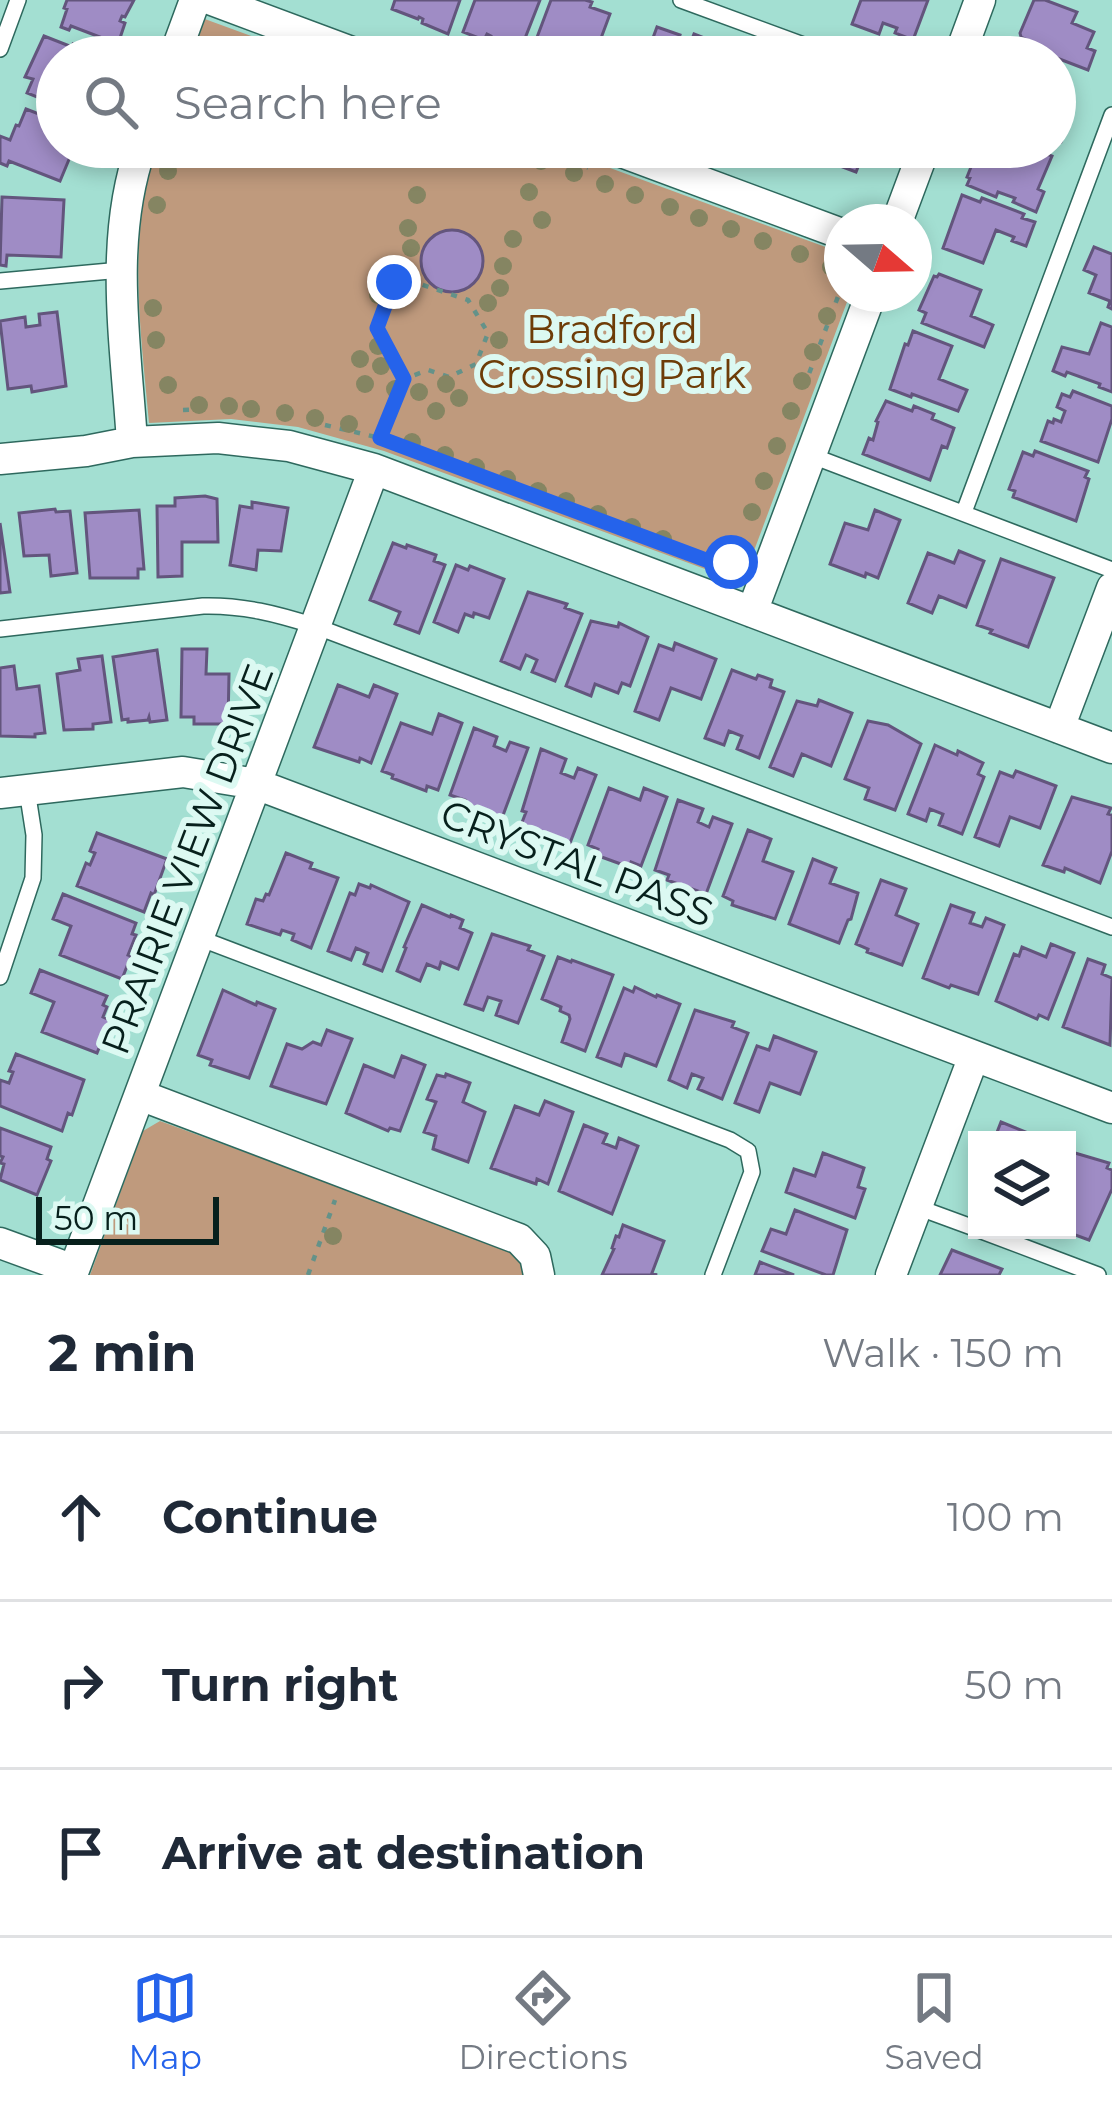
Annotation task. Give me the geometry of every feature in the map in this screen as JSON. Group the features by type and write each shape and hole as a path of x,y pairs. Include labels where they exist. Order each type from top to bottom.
{"street":[{"path":"182,36 195,0"},
{"path":"212,0 309,36"},
{"path":"967,36 980,0"},
{"path":"132,442 121,270 135,168"},
{"path":"664,168 824,227"},
{"path":"905,204 918,168"},
{"path":"752,612 864,312"},
{"path":"0,459 132,442 218,438 289,446 374,469 1112,748"},
{"name":"PRAIRIE VIEW DRIVE","path":"73,1272 374,469"},
{"path":"1059,728 1112,588"},
{"name":"CRYSTAL PASS","path":"14,791 183,772 256,784 1112,1108"},
{"path":"891,1275 974,1056"},
{"path":"140,1095 519,1239 535,1256 538,1275"},
{"path":"0,1243 73,1272"}],"lane":[{"path":"0,49 18,0"},
{"path":"681,0 779,36"},
{"path":"964,512 1112,116"},
{"path":"0,281 121,270"},
{"path":"810,455 1112,570"},
{"path":"0,629 203,606 271,612 1112,927"},
{"path":"0,977 32,878 34,835 14,791"},
{"path":"199,938 730,1140 748,1151 752,1172 713,1275"},
{"path":"917,1207 968,1226"},
{"path":"997,1239 1059,1268 1098,1275"}],"path":[{"path":"380,438 404,379 428,370 449,377 476,364 488,333 468,300 404,279 394,282 377,328 404,379"},
{"path":"803,390 832,312"},
{"path":"166,412 222,411"},
{"path":"312,423 380,438 722,566 742,557"},
{"path":"308,1275 337,1195"}],"green space":[{"path":"202,18 251,36 196,36"},
{"name":"Bradford Crossing Park","path":"151,168 610,168 824,246 824,312 843,312 749,564 724,576 384,451 298,427 231,419 149,423 138,284 142,215"},
{"path":"160,1121 513,1251 522,1261 524,1275 90,1275 143,1131"}],"building":[{"path":"67,0 134,0 120,21 125,23 121,36 61,27"},
{"path":"395,0 460,0 448,34 422,23 419,17 392,9"},
{"path":"475,0 540,0 526,36 463,32"},
{"path":"551,0 585,0 592,2 590,7 610,14 602,36 538,36"},
{"path":"861,0 928,0 914,36 895,33 897,28 883,23 879,34 852,24"},
{"path":"1034,0 1077,12 1072,23 1094,32 1087,48 1095,51 1088,70 1076,65 1076,36 1020,33"},
{"path":"657,27 680,35 680,36 654,36"},
{"path":"36,53 36,97 27,93 33,79 25,77"},
{"path":"26,109 36,113 36,168 65,168 60,181 9,161 7,166 0,163 0,136 10,140"},
{"path":"971,168 1047,168 1036,212 1013,202 1015,198 998,192 996,197 967,185"},
{"path":"962,195 980,202 982,198 1035,222 1026,246 996,230 983,263 943,248"},
{"path":"2,197 64,200 61,257 7,255 6,266 0,265"},
{"path":"452,230 474,239 483,261 474,283 452,292 430,283 421,261 430,239"},
{"path":"1094,247 1112,254 1112,309 1110,301 1089,293 1096,275 1084,270"},
{"path":"937,277 981,290 971,316 993,325 984,347 922,323 924,312 932,312 932,281"},
{"path":"57,312 66,386 32,392 31,386 8,389 0,321 25,317 26,327 40,325 39,314"},
{"path":"1101,323 1112,327 1112,392 1067,372 1065,376 1053,371 1062,347 1089,354"},
{"path":"913,331 952,346 939,379 967,390 958,411 890,389"},
{"path":"1073,391 1112,406 1098,462 1041,441 1048,421 1061,422 1065,411 1057,407 1062,394 1070,397"},
{"path":"886,401 912,411 914,406 954,428 930,480 863,454 869,438 873,440"},
{"path":"1035,451 1088,471 1076,521 1013,497 1015,491 1009,489 1023,452 1033,456"},
{"path":"175,498 217,499 218,542 182,542 182,576 158,577 157,506 175,506"},
{"path":"252,502 288,508 281,551 258,550 256,570 230,565 240,506 252,508"},
{"path":"139,510 144,569 138,569 138,578 90,578 85,513"},
{"path":"875,510 900,520 878,578 830,564 845,523 868,530"},
{"path":"70,511 77,573 51,576 49,555 24,556 19,513"},
{"path":"0,523 10,592 0,593"},
{"path":"393,543 436,555 434,561 445,565 419,633 395,624 400,612 370,600"},
{"path":"959,551 984,561 966,607 939,596 932,613 908,603 928,553 954,563"},
{"path":"1001,559 1054,578 1028,647 977,625"},
{"path":"456,565 504,579 489,618 465,614 458,632 434,622"},
{"path":"528,592 567,604 565,608 582,614 555,681 532,672 537,660 526,655 520,669 501,661"},
{"path":"591,621 618,627 619,623 648,637 630,686 622,683 618,693 595,684 591,696 566,686"},
{"path":"675,643 716,659 701,699 671,688 659,720 635,711 659,645 673,650"},
{"path":"182,649 207,649 206,674 229,674 228,724 194,724 194,717 181,717"},
{"path":"157,650 167,720 122,720 113,657"},
{"path":"102,656 111,722 93,724 93,729 64,730 57,674 80,670 78,659"},
{"path":"14,666 17,689 39,686 45,733 35,737 0,736 0,668"},
{"path":"732,670 772,680 770,687 784,692 759,758 737,749 742,736 729,731 724,745 705,738"},
{"path":"338,685 369,697 374,685 397,694 371,763 314,747"},
{"path":"819,700 852,713 831,766 802,754 793,776 770,767 797,701 817,706"},
{"path":"439,714 462,723 438,790 427,786 426,791 382,771 401,723 432,734"},
{"path":"868,721 888,725 921,744 895,810 865,799 869,788 845,779"},
{"path":"474,728 497,737 494,746 506,751 510,742 528,748 502,818 450,795"},
{"path":"935,745 983,763 978,774 984,777 962,834 939,825 943,814 930,809 926,821 908,814"},
{"path":"541,749 566,759 561,773 574,778 578,768 596,775 570,843 521,825"},
{"path":"1016,771 1056,786 1040,828 1010,817 999,846 975,837 1000,772 1013,777"},
{"path":"609,788 640,800 644,788 667,797 641,866 631,862 629,867 596,855 598,849 588,845"},
{"path":"1072,797 1111,808 1112,851 1100,883 1065,868 1064,872 1043,865"},
{"path":"678,800 703,809 698,822 709,827 713,817 732,824 706,894 667,880 669,875 655,870"},
{"path":"748,830 771,839 763,861 793,872 775,919 732,905 723,896"},
{"path":"97,833 167,859 144,912 77,886 95,853 90,851"},
{"path":"286,853 338,878 311,948 292,940 294,934 282,930 280,935 247,924 256,899 263,901 269,895"},
{"path":"813,859 836,868 830,883 858,893 839,943 789,924"},
{"path":"881,880 906,889 896,915 918,924 902,965 856,944"},
{"path":"359,884 409,902 382,971 364,964 368,953 356,948 351,960 328,951 350,893 355,895"},
{"path":"63,894 136,923 122,979 60,955 71,926 53,919"},
{"path":"422,905 463,920 460,928 472,933 458,969 441,962 439,969 427,964 420,981 397,971"},
{"path":"951,905 974,913 970,923 982,927 986,918 1004,925 978,994 923,978"},
{"path":"492,934 530,946 528,950 544,956 518,1023 496,1015 501,1001 488,997 483,1010 465,1004"},
{"path":"1051,944 1074,953 1048,1019 996,1001 1014,954 1019,956 1022,947 1046,957"},
{"path":"558,957 613,975 585,1051 562,1042 569,1015 542,999"},
{"path":"1088,959 1105,965 1102,974 1112,978 1110,1045 1063,1027"},
{"path":"40,970 107,996 103,1017 110,1020 97,1053 42,1032 54,1002 31,993"},
{"path":"635,987 680,1004 656,1066 625,1054 621,1066 597,1057 624,988 633,992"},
{"path":"223,990 275,1009 249,1078 210,1065 212,1060 198,1055"},
{"path":"695,1010 734,1022 732,1027 748,1033 722,1099 698,1089 703,1078 692,1074 687,1088 669,1080"},
{"path":"327,1030 352,1039 326,1104 271,1086 287,1044 302,1049 313,1042 321,1045"},
{"path":"774,1036 816,1052 800,1094 770,1083 759,1112 735,1103 757,1046 769,1050"},
{"path":"16,1054 84,1080 62,1131 0,1106 0,1080 9,1083"},
{"path":"402,1056 425,1065 400,1131 388,1131 346,1113 364,1065 394,1077"},
{"path":"437,1075 470,1083 463,1102 485,1112 468,1162 433,1149 436,1136 424,1132 436,1102 427,1099"},
{"path":"545,1101 573,1112 548,1184 491,1168 515,1106 539,1115"},
{"path":"1001,1122 1023,1131 998,1131"},
{"path":"584,1125 607,1134 603,1143 616,1148 619,1138 638,1146 612,1214 559,1191"},
{"path":"0,1128 51,1147 47,1159 51,1161 37,1195 0,1180 4,1164 0,1163"},
{"path":"823,1153 864,1168 858,1187 865,1189 855,1218 786,1192 794,1169 815,1176"},
{"path":"1076,1153 1109,1163 1107,1168 1112,1170 1112,1189 1089,1240 1076,1235"},
{"path":"795,1210 847,1230 833,1275 762,1251 771,1229 786,1234"},
{"path":"623,1225 664,1241 652,1273 657,1275 602,1275"},
{"path":"952,1250 1002,1269 999,1275 940,1275"},
{"path":"760,1262 794,1275 755,1275"}],"route":[{"path":"394,282 377,328 404,379 380,438 722,566 731,562"}]}
